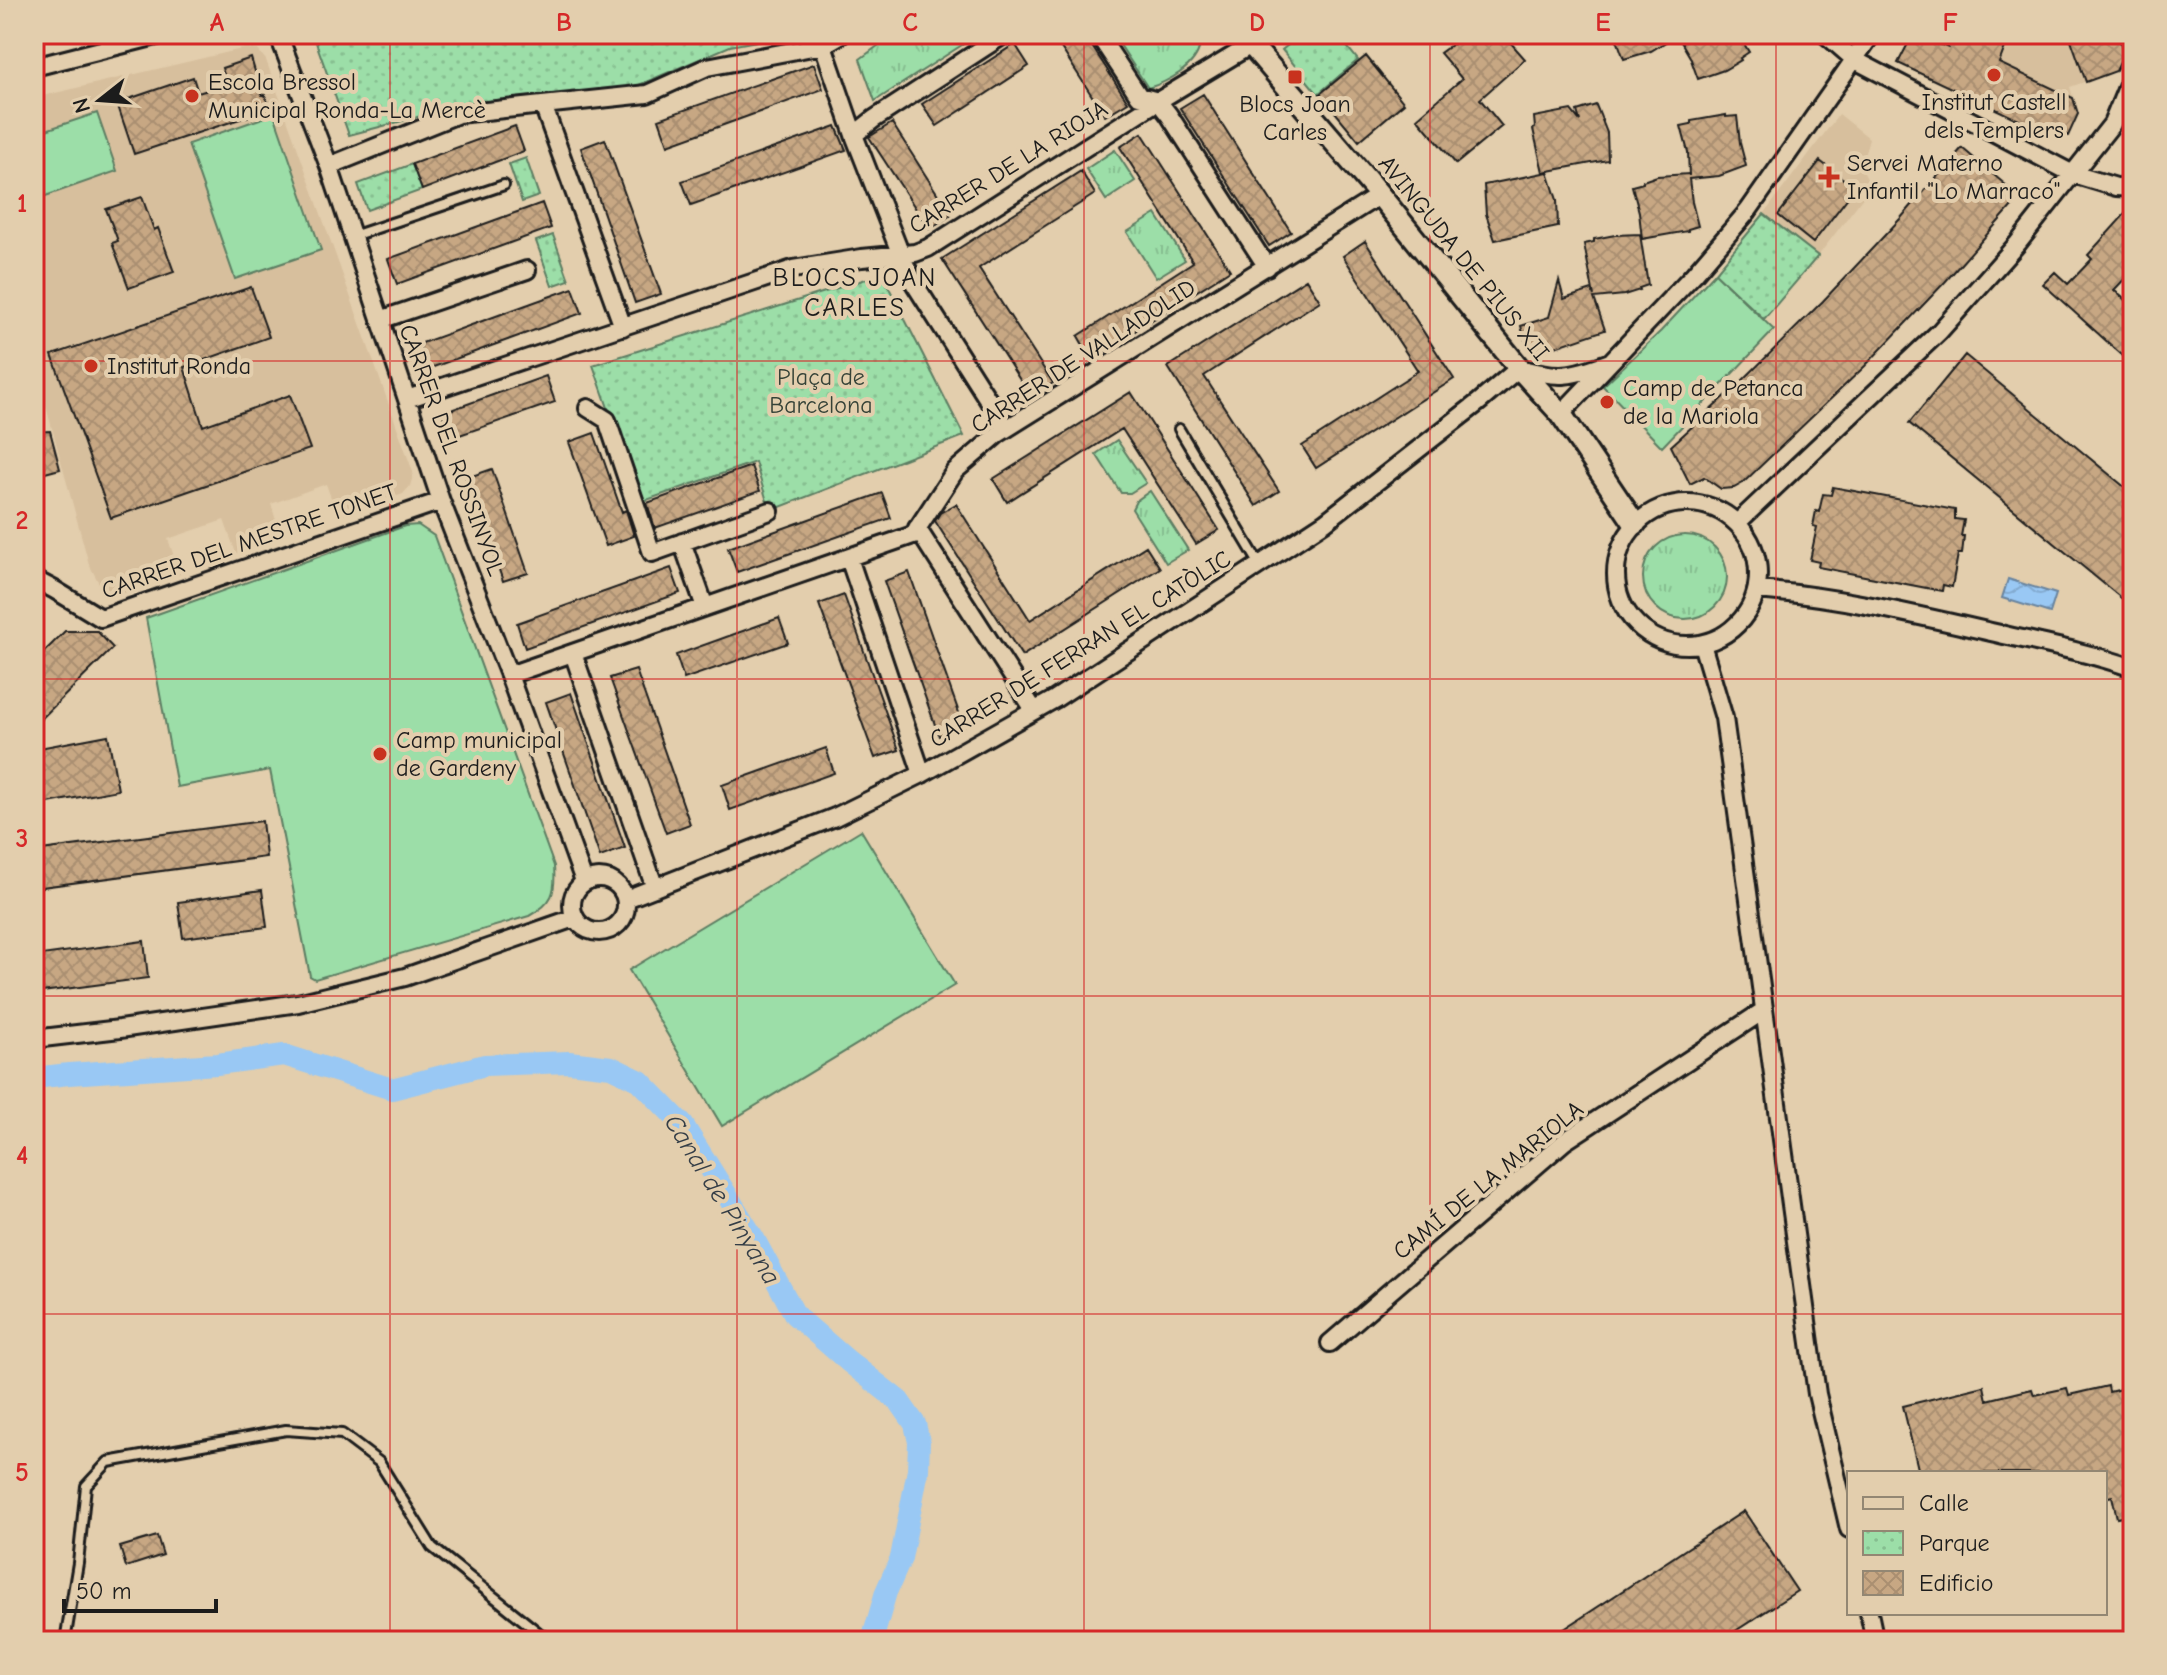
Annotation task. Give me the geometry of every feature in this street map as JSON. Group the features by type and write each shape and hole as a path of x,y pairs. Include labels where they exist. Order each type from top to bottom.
{"street":[{"path":"34,67 164,34"},
{"name":"CARRER DEL ROSSINYOL","path":"278,34 329,166 441,501 584,881"},
{"path":"329,166 458,114 647,94 707,67 823,45 842,34"},
{"path":"854,135 1005,34"},
{"path":"1098,34 1139,96 1158,101 1267,267"},
{"path":"1825,34 1855,60 2073,174 2116,187 2133,188"},
{"path":"1561,414 1694,274 1748,211 1872,34"},
{"name":"CARRER DE LA RIOJA","path":"407,399 793,269 915,253 928,248 1158,101 1246,39"},
{"name":"AVINGUDA DE PIUS XII","path":"1246,39 1380,195 1519,368 1561,414 1635,524"},
{"path":"823,45 854,135 914,283 1006,428"},
{"path":"1737,523 1939,332 2018,243 2112,124 2133,73"},
{"path":"543,105 623,327"},
{"name":"CARRER DE VALLADOLID","path":"509,675 913,535 955,471 1006,428 1380,195"},
{"path":"380,320 527,270"},
{"path":"1519,368 1546,376 1575,375 1610,362"},
{"name":"CARRER DE FERRAN EL CATÒLIC","path":"626,899 835,817 922,774 1034,710 1325,522 1519,368"},
{"path":"588,408 607,420 652,553 770,511"},
{"name":"CARRER DEL MESTRE TONET","path":"34,579 101,618 441,501"},
{"path":"1686,502 1705,504 1722,511 1737,523 1751,542 1758,566 1757,590 1749,609 1737,625 1721,637 1702,644 1679,645 1657,639 1638,627 1624,609 1617,587 1616,565 1622,543 1635,524 1650,512 1686,502"},
{"path":"917,528 1034,710"},
{"path":"682,542 705,607"},
{"path":"849,558 922,774"},
{"path":"1757,590 1813,595 1911,613 2100,657 2133,668"},
{"path":"1702,644 1724,718 1817,1394 1847,1521"},
{"path":"573,653 655,888"},
{"path":"593,877 610,880 623,891 626,899 623,916 612,929 587,930 574,918 571,901 574,893 584,881 593,877"},
{"path":"34,1039 298,1003 405,977 574,918"},
{"name":"CAMÍ DE LA MARIOLA","path":"1330,1343 1565,1141 1763,1011"},
{"path":"1869,1615 1875,1641"}],"lane":[{"path":"352,237 504,185"},
{"path":"1179,429 1261,565"},
{"path":"65,1641 78,1563 86,1486 108,1462 286,1430 342,1434 379,1462 432,1547 549,1641"}],"shaded area":[{"name":"Institut Castell dels Templers","path":"1911,34 2132,34 2116,71 2070,87 2078,114 2068,136 2043,124 2039,132 2029,128 1898,63"},
{"path":"246,48 258,50 266,60 413,472 412,479 403,494 338,517 326,484 271,504 281,537 236,553 224,520 168,539 180,574 109,598 89,564 34,362 34,98"},
{"name":"Servei Materno Infantil \"Lo Marraco\"","path":"1839,114 1869,138 1861,167 1871,187 1818,256 1764,214"}],"green space":[{"path":"313,34 795,34 730,46 632,88 467,104 349,135"},
{"path":"894,34 979,34 875,101 860,59"},
{"path":"1113,34 1195,34 1200,45 1187,67 1172,78 1148,88"},
{"path":"1301,34 1337,34 1358,60 1318,94 1282,50"},
{"path":"97,113 117,171 34,200 34,134"},
{"path":"274,114 321,250 235,279 188,144"},
{"path":"1115,150 1135,181 1106,200 1086,169"},
{"path":"526,158 539,196 522,202 509,164"},
{"path":"412,164 422,190 367,210 358,184"},
{"path":"1156,214 1185,260 1156,278 1127,232"},
{"path":"1764,214 1818,256 1764,319 1715,273"},
{"path":"553,235 569,280 552,286 536,241"},
{"path":"1715,273 1774,330 1662,447 1603,386 1661,331"},
{"name":"Plaça de Barcelona","path":"882,274 964,436 770,511 755,462 641,502 593,365"},
{"path":"1117,440 1146,483 1130,493 1121,493 1096,454"},
{"path":"1150,491 1188,550 1166,563 1132,509 1136,501"},
{"path":"418,525 434,536 554,866 553,890 548,902 529,916 315,979 310,976 270,770 177,787 146,618 405,526"},
{"path":"1685,535 1701,538 1715,547 1724,561 1727,577 1724,593 1715,607 1701,616 1685,619 1669,616 1655,607 1646,593 1643,577 1646,561 1655,547 1669,538"},
{"path":"861,830 955,985 722,1126 629,970"}],"water":[{"path":"2008,579 2056,594 2050,613 2002,598"}],"building":[{"path":"1052,34 1084,34 1128,102 1105,116"},
{"path":"1466,34 1503,34 1525,59 1480,99 1502,126 1456,164 1417,118 1462,79 1440,53"},
{"path":"1615,34 1738,34 1749,52 1724,70 1698,79 1677,35 1651,51 1624,59"},
{"name":"Institut Castell dels Templers","path":"1913,34 1948,48 1953,34 2010,34 1999,63 2073,98 2078,114 2068,136 2043,124 2040,130 1898,63"},
{"path":"2069,34 2118,34 2124,54 2116,71 2086,82"},
{"path":"1015,44 1029,66 937,126 922,104"},
{"path":"1366,56 1404,103 1359,141 1320,94"},
{"path":"251,58 262,95 265,95 270,109 134,154 117,103 193,77 198,93 227,84 222,68"},
{"path":"814,64 823,89 668,145 659,119"},
{"path":"1203,94 1291,232 1269,246 1180,108"},
{"path":"1596,105 1607,133 1608,160 1543,172 1533,129 1534,117 1571,110 1580,121 1577,111"},
{"path":"1737,116 1746,166 1719,176 1689,179 1698,226 1688,231 1642,239 1632,186 1657,176 1689,174 1688,152 1681,126 1691,124 1691,121"},
{"path":"892,123 951,215 929,229 869,137"},
{"path":"515,126 524,151 422,190 412,164"},
{"path":"836,126 846,150 691,205 682,181"},
{"path":"1142,133 1230,270 1091,359 1078,336 1193,262 1120,147"},
{"path":"605,139 661,294 635,303 581,148"},
{"path":"1962,148 2020,197 1865,366 1743,483 1734,488 1721,489 1704,477 1690,484 1671,446 1823,301"},
{"path":"1820,161 1855,188 1813,243 1778,215"},
{"path":"1081,171 1095,194 979,268 1053,383 1031,397 942,259"},
{"path":"1548,172 1557,200 1558,227 1495,240 1486,214 1484,185"},
{"path":"142,197 154,230 158,228 174,272 129,288 112,243 118,241 106,209"},
{"path":"542,203 551,228 397,284 388,259"},
{"path":"2133,205 2133,270 2114,290 2133,307 2133,365 2043,284 2055,272 2068,284 2092,259 2088,255"},
{"path":"1640,234 1648,285 1624,295 1594,298 1605,330 1538,353 1532,349 1525,340 1521,326 1549,317 1559,281 1564,299 1592,290 1594,296 1584,244 1615,235"},
{"path":"1365,241 1454,379 1316,468 1302,446 1418,371 1343,256"},
{"path":"1306,279 1320,301 1204,376 1279,491 1256,506 1168,367"},
{"path":"251,287 269,337 184,367 203,426 290,395 310,449 111,518 52,355"},
{"path":"573,288 582,313 428,369 419,344"},
{"path":"1965,355 2133,494 2133,608 1909,423"},
{"path":"546,376 555,402 451,438 442,413"},
{"path":"1131,392 1219,530 1196,544 1122,429 1007,502 993,479"},
{"path":"50,431 60,469 34,476 34,432"},
{"path":"594,433 622,512 626,510 634,536 606,546 569,442"},
{"path":"751,466 760,491 655,528 647,503"},
{"path":"492,469 528,573 503,581 466,478"},
{"path":"1833,487 1955,510 1955,519 1964,520 1961,536 1964,536 1952,587 1943,585 1942,591 1818,567 1819,562 1810,560 1817,527 1813,526 1823,494 1831,495"},
{"path":"882,493 891,518 737,572 728,548"},
{"path":"956,504 1030,620 1146,546 1160,568 1022,656 935,521 940,513"},
{"path":"671,568 680,593 525,648 517,623"},
{"path":"909,572 964,727 939,736 884,581"},
{"path":"844,595 899,750 875,758 819,604"},
{"path":"779,618 788,643 684,679 676,655"},
{"path":"65,631 97,631 113,648 34,726 34,662"},
{"path":"636,670 690,824 666,833 610,678"},
{"path":"571,693 625,848 600,857 546,702"},
{"path":"108,735 118,790 37,805 34,798 34,749"},
{"path":"826,748 834,773 730,810 722,785"},
{"path":"262,821 266,857 34,888 34,851"},
{"path":"262,890 267,927 183,938 178,902"},
{"path":"144,941 148,978 34,993 34,956"},
{"path":"1984,1386 1987,1400 2032,1389 2034,1395 2067,1388 2069,1395 2108,1386 2109,1392 2133,1386 2133,1515 2117,1518 2112,1496 2107,1497 2107,1471 1919,1471 1903,1406"},
{"path":"1744,1511 1797,1591 1720,1641 1546,1641"},
{"path":"157,1536 163,1555 126,1567 120,1547"}],"waterway":[{"name":"Canal de Pinyana","path":"34,1078 217,1064 284,1055 392,1089 485,1065 569,1062 611,1067 640,1081 683,1125 753,1237 795,1315 899,1401 915,1424 919,1442 918,1470 901,1558 886,1592 872,1641"}],"place":[{"name":"Institut Castell dels Templers","path":"1994,75"},
{"name":"Blocs Joan Carles","path":"1295,77"},
{"name":"Escola Bressol Municipal Ronda-La Mercè","path":"192,96"},
{"name":"Servei Materno Infantil \"Lo Marraco\"","path":"1829,177"},
{"name":"Institut Ronda","path":"91,366"},
{"name":"Camp de Petanca de la Mariola","path":"1607,402"},
{"name":"Camp municipal de Gardeny","path":"380,754"}],"district":[{"name":"BLOCS JOAN CARLES","path":"855,292"}]}
